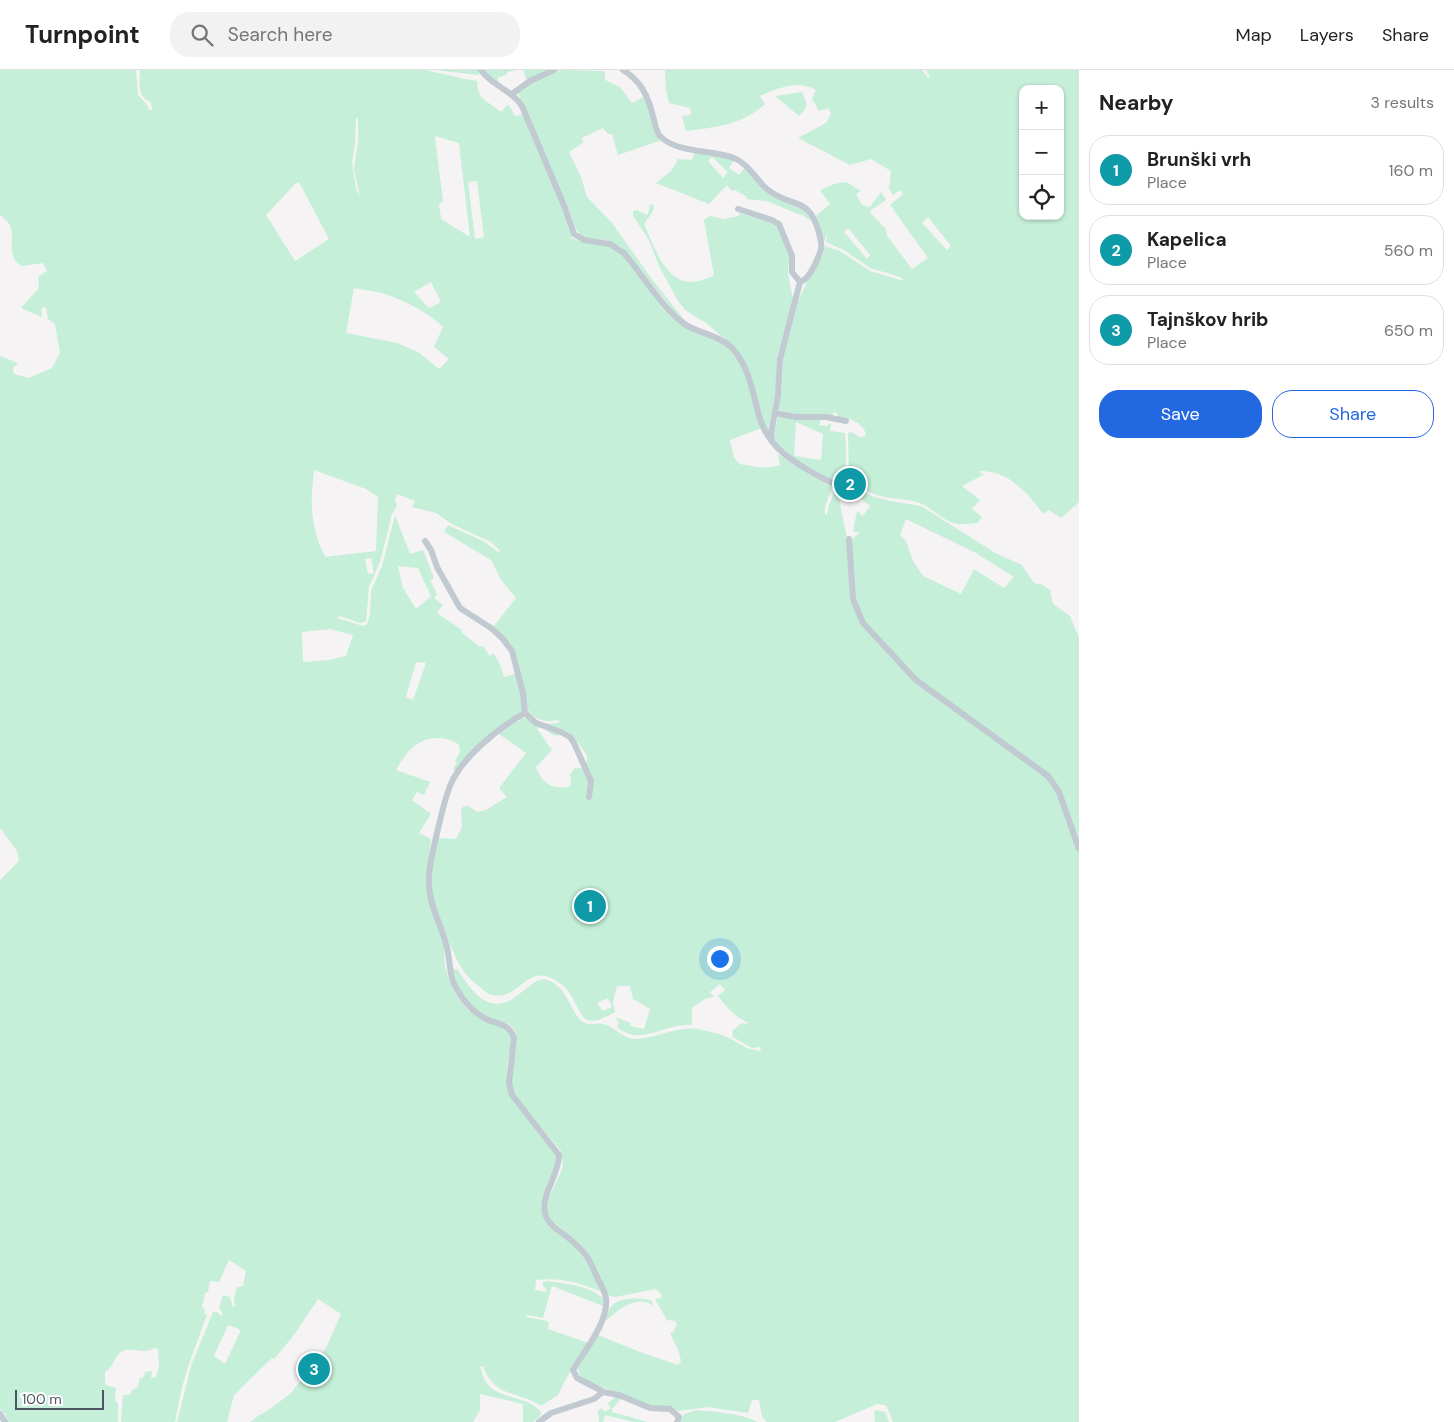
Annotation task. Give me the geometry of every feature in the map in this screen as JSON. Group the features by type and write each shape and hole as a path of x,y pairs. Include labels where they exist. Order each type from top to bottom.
{"street":[{"path":"481,70 490,81 512,94 522,106 574,234 584,240 602,242 624,253 678,319 693,328 719,338 732,347 746,370 763,426 772,442 787,457 835,484"},
{"path":"512,94 530,81 554,70"},
{"path":"623,70 633,77 645,92 660,137 667,142 682,147 738,159 773,194 800,204 812,214 817,225 822,246 816,262 805,279 800,282 780,359 778,396 771,433 772,442"},
{"path":"738,209 779,224 792,256 792,272 800,282"},
{"path":"775,413 796,417 826,417 846,421"},
{"path":"849,539 853,599 863,623 916,680 1048,776 1059,792 1079,849"},
{"path":"425,541 460,608 491,628 512,651 523,693 525,712 536,723 561,732 570,737 574,743 590,781 589,797"},
{"path":"525,712 515,718 466,760 450,785 430,862 429,886 431,903 447,947 452,979 457,991 482,1017 508,1027 512,1032 514,1038 509,1069 510,1088 516,1100 559,1155 556,1173 544,1207 548,1220 586,1253 606,1297 606,1311 592,1340 573,1370 577,1378 604,1392 619,1395 650,1408 670,1410 679,1417 677,1422"},
{"path":"539,1422 551,1413 594,1399 604,1392"},
{"path":"0,1414 5,1422"}],"green space":[{"path":"0,70 136,70 138,95 148,106 149,110 152,110 151,102 143,96 140,89 140,70 426,70 477,81 481,96 501,112 507,105 515,116 523,114 564,212 572,238 581,242 603,244 621,253 676,320 713,337 734,352 745,372 762,428 730,440 734,457 739,464 760,467 780,465 778,454 832,487 825,507 825,514 827,515 834,493 839,498 848,544 851,544 853,538 860,533 853,531 857,511 863,516 870,506 860,498 864,492 874,497 921,506 997,554 1022,565 1034,583 1041,584 1050,590 1053,604 1070,616 1079,638 1079,1422 893,1422 887,1407 877,1404 835,1422 767,1422 762,1417 759,1400 752,1400 748,1413 707,1407 679,1411 651,1406 629,1399 620,1393 586,1382 580,1378 578,1367 598,1335 678,1365 681,1361 679,1352 670,1333 673,1332 677,1325 675,1321 667,1320 655,1299 661,1298 662,1295 656,1289 615,1297 610,1296 606,1292 589,1255 579,1243 551,1220 547,1210 549,1198 563,1167 561,1151 517,1099 515,1094 512,1086 511,1072 515,1054 515,1031 505,1023 484,1016 468,1002 460,990 453,969 457,969 474,992 488,1002 498,1004 506,1002 535,982 542,979 548,980 561,990 576,1015 587,1024 607,1025 634,1039 681,1029 697,1029 712,1032 731,1039 747,1048 761,1051 760,1047 752,1048 733,1037 732,1031 742,1023 747,1024 748,1022 735,1015 718,996 725,990 720,984 710,992 714,997 705,999 692,1008 692,1025 682,1025 654,1033 635,1035 626,1033 617,1027 619,1023 615,1017 631,1023 630,1026 644,1029 650,1009 633,999 630,986 617,986 613,1002 615,1012 599,1020 591,1021 583,1017 567,989 553,979 536,976 509,993 492,995 473,982 462,969 437,916 430,891 430,878 437,838 456,839 462,827 461,809 464,806 468,806 478,812 486,810 507,797 499,788 526,753 499,734 514,722 520,721 519,718 549,724 560,722 558,720 542,720 529,712 515,656 510,646 493,627 516,598 501,580 491,560 444,532 448,525 483,541 498,552 500,551 491,542 452,524 436,513 412,507 415,501 397,494 395,500 397,506 392,514 380,562 369,587 366,621 360,623 339,616 337,618 363,626 367,624 370,615 371,591 382,566 395,515 410,554 423,550 434,578 430,580 437,594 434,598 443,605 437,613 462,630 461,632 480,647 483,646 490,656 493,653 499,662 504,677 517,673 524,710 479,745 456,771 453,769 460,752 459,745 450,740 439,738 428,739 415,745 396,770 430,782 424,795 417,792 412,800 431,814 419,833 431,839 427,891 432,911 444,939 445,966 456,995 463,1005 477,1016 510,1033 512,1043 507,1075 511,1095 556,1153 556,1168 542,1204 544,1218 553,1230 584,1255 600,1290 552,1279 536,1280 535,1290 546,1292 543,1282 547,1281 584,1288 603,1298 603,1306 552,1286 543,1318 527,1315 526,1317 547,1321 549,1323 548,1329 589,1343 568,1375 558,1395 541,1406 501,1389 488,1377 483,1366 480,1367 484,1379 494,1390 530,1403 541,1412 540,1416 533,1422 523,1422 523,1404 480,1394 480,1410 473,1422 250,1422 291,1393 326,1348 341,1314 318,1299 294,1335 274,1359 272,1358 234,1395 227,1422 177,1422 192,1363 213,1312 217,1312 221,1316 223,1314 219,1308 223,1295 230,1297 233,1307 235,1307 234,1297 237,1287 243,1286 246,1271 229,1260 219,1282 210,1281 208,1292 205,1293 202,1307 207,1315 182,1387 175,1422 121,1422 123,1395 129,1395 132,1390 138,1387 140,1378 143,1378 145,1372 152,1371 151,1378 156,1377 159,1366 158,1349 154,1348 147,1351 123,1351 105,1372 105,1385 116,1388 115,1401 118,1403 118,1422 7,1422 5,1414 0,1409 0,880 19,861 17,851 0,828 0,356 18,363 13,368 14,374 29,378 52,368 60,353 55,324 48,319 46,308 44,307 41,310 42,317 21,308 39,288 38,277 47,271 43,263 22,266 17,262 12,251 11,229 7,221 0,215","holes":["358,118 358,141 354,169 360,196 356,188 352,162 356,119","435,136 459,143 470,237 441,219 439,204 443,201","477,181 484,237 475,239 468,182","299,182 329,239 295,261 266,215","431,282 441,302 429,308 414,292","354,288 378,292 397,298 423,311 443,327 434,347 449,359 439,369 418,352 397,343 346,333","314,470 366,489 378,497 376,551 325,557 316,535 312,505","906,519 976,553 1014,577 1004,588 974,569 961,594 923,576 913,561 906,541 900,535","371,558 374,573 368,574 365,559","398,566 418,568 431,596 416,609 403,588","330,629 353,635 346,656 329,660 303,662 302,632","416,662 426,663 413,700 406,697","540,727 553,735 563,734 567,731 582,747 587,757 583,768 575,768 570,774 571,783 569,787 557,787 548,784 541,778 536,767 552,750 537,729","608,998 612,1007 603,1011 597,1003","228,1325 241,1330 225,1364 214,1356"]},
{"path":"435,70 479,70 479,74 478,75"},
{"path":"483,70 517,70 507,72 507,75 498,77 498,84"},
{"path":"523,70 550,70 527,81"},
{"path":"561,70 603,71 605,73 605,80 620,87 632,103 643,97 649,107 662,140 618,155 612,134 608,134 603,128 582,138 583,143 569,152 581,177 587,197 612,223 654,282 686,322 680,318 621,247 608,240 583,238 576,229 518,93 545,75"},
{"path":"665,70 922,70 928,78 930,77 926,70 1079,70 1079,502 1061,518 1049,510 1043,514 1031,498 1016,484 1000,475 980,471 980,473 985,474 962,486 980,500 972,509 982,517 978,523 952,523 919,503 876,495 849,478 848,433 851,432 862,438 866,434 859,423 838,417 837,413 834,412 832,415 810,417 778,410 782,387 783,358 798,302 808,279 823,255 825,246 840,251 870,271 904,281 897,276 870,268 844,250 826,242 828,231 824,242 816,216 830,204 820,190 834,184 846,182 861,191 856,194 862,205 870,207 881,192 886,200 871,210 870,213 886,229 887,236 912,269 928,258 890,205 903,194 900,190 893,195 889,189 891,171 871,159 850,165 798,138 826,123 831,114 828,108 819,111 812,99 816,90 802,85 795,85 774,90 760,96 765,104 747,117 728,124 686,131 682,116 691,115 690,108 669,103","holes":["928,217 951,246 947,250 922,223","848,228 870,255 867,259 844,232"]},
{"path":"802,92 807,104 799,116 775,96"},
{"path":"695,151 734,160 729,168 739,175 745,167 760,185 802,208 815,224 803,215 767,201 746,199 747,197 735,190 732,191 727,185 709,204 656,183 672,170 678,159 692,160","holes":["712,157 728,172 723,178 708,161"]},
{"path":"650,204 654,205 653,211 644,224 656,251 666,268 673,275 681,280 691,282 714,276 704,220 710,216 724,219 739,216 739,213 768,220 778,226 789,257 788,273 793,299 777,357 777,386 768,431 766,430 755,392 730,343 706,323 685,310 678,301 659,266 649,240 633,216 633,211 636,210 648,215"},
{"path":"778,417 822,418 819,425 827,426 831,424 830,431 845,433 845,477 831,479 801,463 776,444 774,431","holes":["796,422 823,434 821,460 794,456"]},
{"path":"634,1298 651,1300 654,1306 648,1303 635,1302 617,1311 607,1320 605,1319 612,1305"},
{"path":"617,1396 622,1398 612,1409 612,1412 648,1422 634,1422 605,1415 603,1422 599,1422 598,1411 601,1408 605,1412 611,1408 608,1403"},
{"path":"697,1410 736,1415 758,1422 680,1422 684,1414"},
{"path":"874,1411 885,1412 889,1422 875,1422"}],"place":[{"name":"Kapelica","path":"850,484"},
{"name":"Brunški vrh","path":"590,906"},
{"name":"Tajnškov hrib","path":"314,1369"}]}
